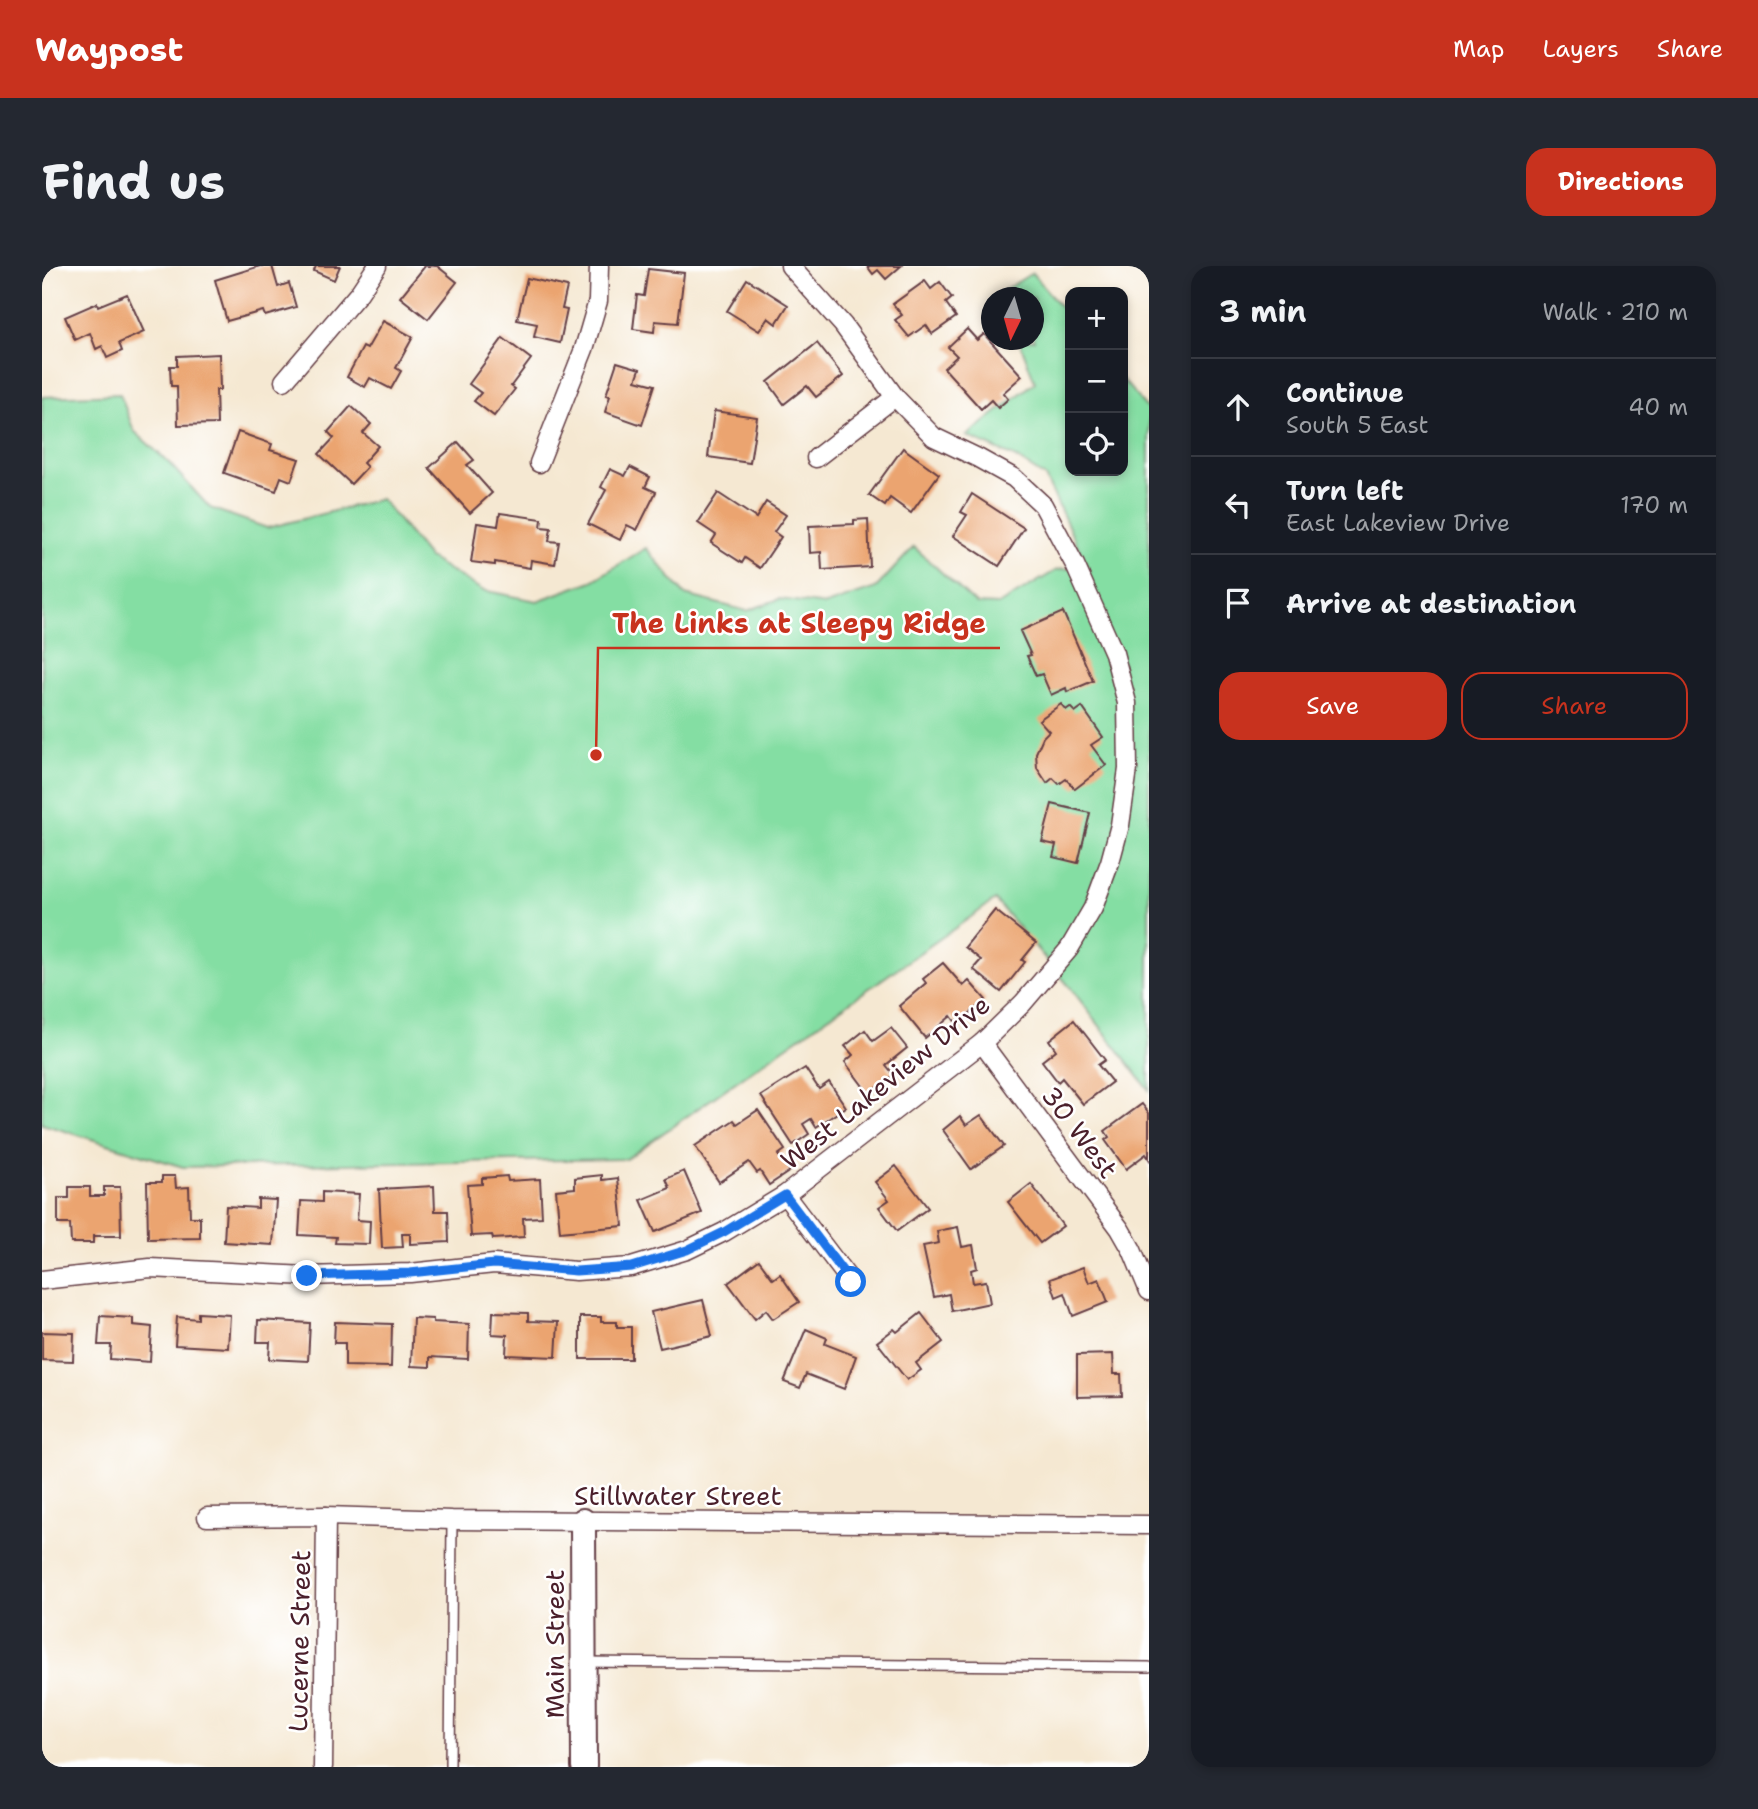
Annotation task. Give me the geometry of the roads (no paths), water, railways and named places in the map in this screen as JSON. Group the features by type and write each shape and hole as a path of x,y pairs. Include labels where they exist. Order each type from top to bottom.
{"street":[{"path":"284,381 359,293 377,266"},
{"path":"538,463 584,349 598,301 599,266"},
{"path":"790,266 843,325 895,397 816,458"},
{"name":"West Lakeview Drive","path":"42,1280 150,1268 307,1276 410,1273 494,1264 576,1271 632,1267 687,1250 724,1232 785,1195 982,1043 1023,1003 1069,948 1093,908 1110,862 1120,825 1128,769 1127,703 1114,653 1078,570 1043,505 1014,478 934,437 895,397"},
{"name":"30 West","path":"982,1043 1120,1229 1149,1291"},
{"path":"785,1195 851,1282"},
{"name":"Lucerne Street","path":"323,1767 326,1516"},
{"name":"Stillwater Street","path":"207,1517 1149,1525"},
{"name":"Main Street","path":"583,1521 584,1767"}],"lane":[{"path":"450,1767 452,1520"},
{"path":"583,1662 1149,1667"}],"place":[{"name":"The Links at Sleepy Ridge","path":"596,755"}]}
